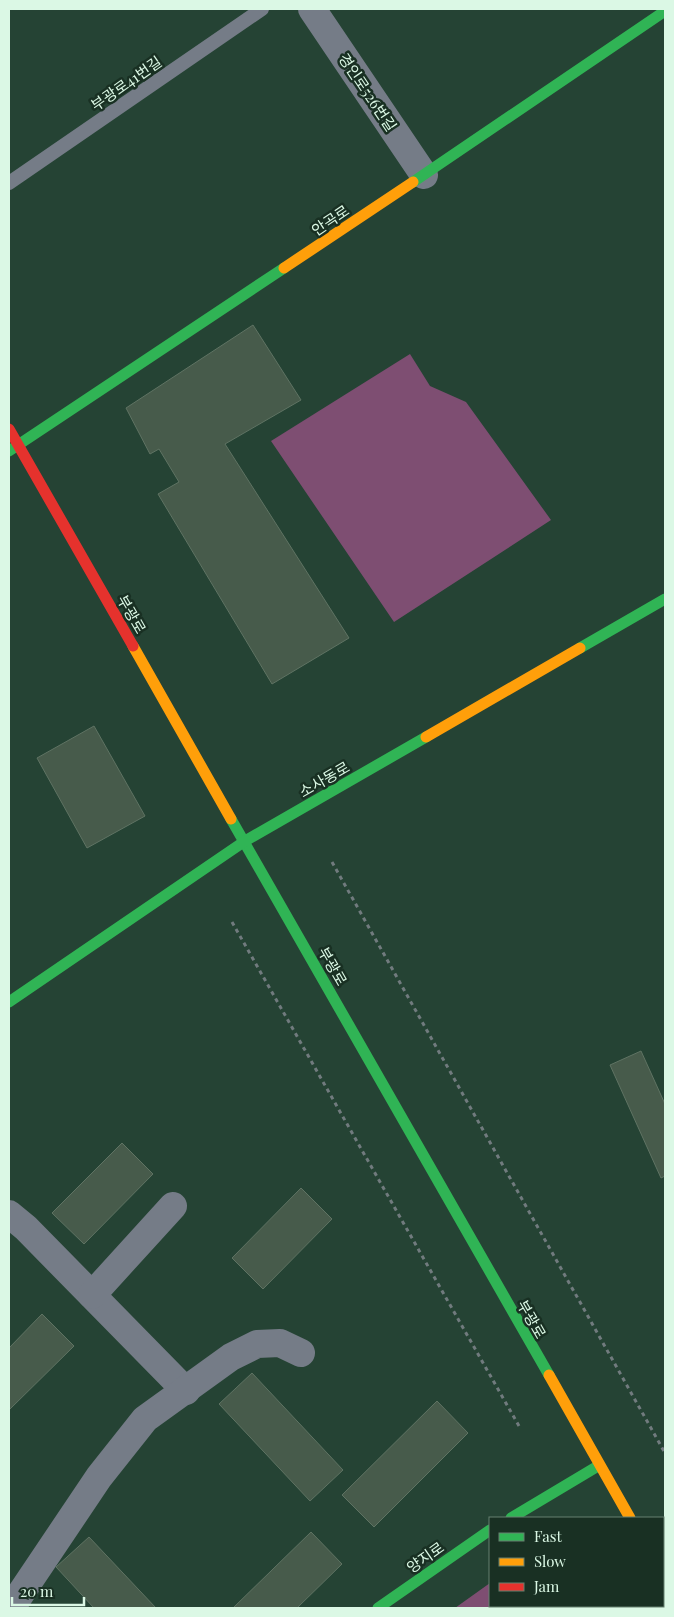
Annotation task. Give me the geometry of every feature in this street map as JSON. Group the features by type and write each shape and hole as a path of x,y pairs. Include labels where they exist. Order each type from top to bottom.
{"street":[{"name":"경인로526번길","path":"312,9 424,175"},
{"name":"안곡로","path":"13,448 424,175 665,11"},
{"name":"부광로","path":"9,429 13,448 245,841 598,1466 629,1517"},
{"name":"소사동로","path":"9,1002 245,841 665,599"},
{"path":"92,1295 173,1206"},
{"path":"9,1214 26,1228 186,1390"},
{"path":"12,1608 99,1477 145,1419 231,1357 257,1344 280,1343 302,1353"},
{"path":"513,1517 598,1466"},
{"name":"양지로","path":"378,1608 489,1531"}],"lane":[{"name":"부광로41번길","path":"9,183 262,9"}],"path":[{"path":"332,862 665,1453"},
{"path":"232,922 519,1426"}],"shaded area":[{"path":"410,354 430,386 466,402 551,520 394,622 271,441"},
{"path":"489,1584 489,1607 624,1607 622,1608 455,1608"}],"building":[{"path":"253,325 301,400 225,444 349,638 272,684 158,494 179,482 159,449 150,454 126,408"},
{"path":"94,726 145,816 87,848 37,758"},
{"path":"641,1051 665,1104 665,1176 661,1178 610,1065"},
{"path":"122,1143 153,1174 84,1244 52,1213"},
{"path":"301,1188 332,1219 263,1289 232,1258"},
{"path":"42,1314 74,1346 9,1410 9,1348"},
{"path":"252,1373 343,1470 310,1501 219,1404"},
{"path":"437,1401 468,1433 374,1527 342,1495"},
{"path":"311,1532 342,1564 297,1608 233,1608"},
{"path":"89,1537 156,1608 94,1608 56,1567"}],"traffic: fast":[{"path":"413,182 665,11"},
{"path":"9,451 284,268"},
{"path":"580,648 665,599"},
{"path":"9,1002 245,841 426,737"},
{"path":"231,819 549,1375"},
{"path":"513,1517 598,1466"},
{"path":"378,1608 489,1531"}],"traffic: slow":[{"path":"284,268 413,182"},
{"path":"133,646 231,819"},
{"path":"426,737 580,648"},
{"path":"549,1375 629,1517"}],"traffic: jam":[{"path":"9,429 133,646"}]}
